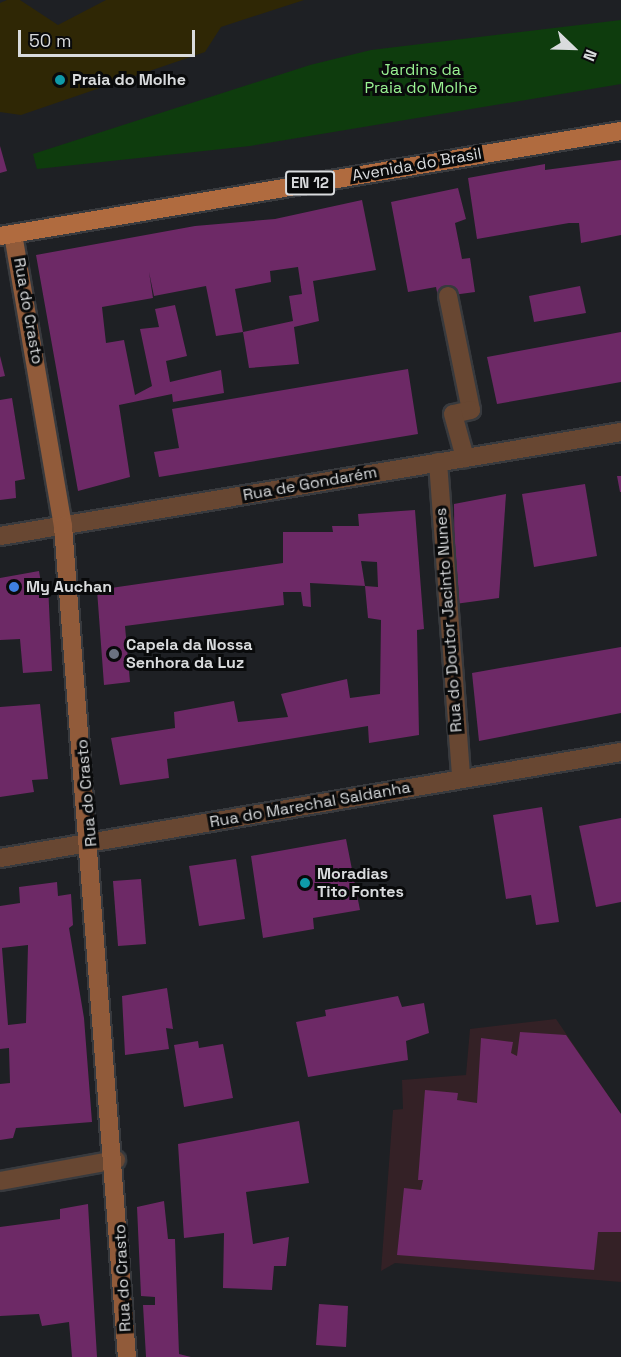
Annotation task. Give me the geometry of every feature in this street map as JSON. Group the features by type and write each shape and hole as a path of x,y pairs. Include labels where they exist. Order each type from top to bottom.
{"main road":[{"name":"Avenida do Brasil","path":"7,235 621,131"}],"street":[{"name":"Rua do Crasto","path":"7,235 63,526 116,1161 127,1357"},
{"path":"448,296 471,410 453,414 465,458"},
{"name":"Rua de Gondarém","path":"0,536 621,432"},
{"name":"Rua do Doutor Jacinto Nunes","path":"438,462 461,778"},
{"name":"Rua do Marechal Saldanha","path":"0,858 621,752"},
{"path":"0,1181 116,1161"}],"shaded area":[{"path":"556,1019 621,1114 621,1282 395,1263 381,1271 393,1110 403,1109 402,1080 466,1075 470,1029"}],"green space":[{"name":"Jardins da Praia do Molhe","path":"621,20 621,84 250,146 37,169 33,154 310,65 371,50"}],"sand":[{"name":"Praia do Molhe","path":"7,0 20,0 58,25 106,0 304,0 221,27 205,52 21,115 0,112 0,3"}],"building":[{"path":"0,146 7,171 0,173"},
{"path":"621,160 621,235 581,243 579,223 569,223 477,239 468,178 545,164 545,170"},
{"path":"458,188 466,219 455,223 462,259 470,258 475,292 438,297 436,287 408,292 391,202"},
{"path":"362,200 376,270 313,281 319,321 294,327 299,364 249,368 243,332 216,336 206,286 154,296 149,272 153,298 102,307 106,343 124,340 135,395 152,386 140,329 159,327 155,309 175,305 187,356 166,361 170,382 221,370 224,393 173,402 172,394 119,405 130,477 78,491 36,255 195,226 275,219","holes":["298,267 302,294 289,296 293,321 243,332 235,289 271,282 270,271"]},
{"path":"580,286 586,313 534,322 529,296"},
{"path":"621,332 621,382 497,404 487,357"},
{"path":"0,356 5,376 0,377"},
{"path":"408,369 418,434 159,477 154,452 179,448 172,409"},
{"path":"12,398 25,479 15,481 16,498 0,500 0,400"},
{"path":"617,476 621,476 621,492 620,492"},
{"path":"585,484 597,556 534,567 522,494"},
{"path":"506,494 499,598 455,604 454,504"},
{"path":"415,510 424,629 417,630 419,735 369,743 368,726 167,759 169,778 120,785 111,738 175,728 174,712 234,701 238,722 288,717 281,694 347,679 350,698 380,694 381,620 368,618 365,586 310,583 311,607 303,606 301,592 283,592 284,605 125,626 130,682 104,685 97,590 283,563 283,532 333,532 332,526 359,526 358,514","holes":["361,561 377,562 378,587 365,586"]},
{"path":"39,571 41,583 48,584 52,671 23,673 20,639 0,640 0,578"},
{"path":"621,647 621,713 479,741 472,673"},
{"path":"40,704 48,779 32,780 34,792 0,797 0,707"},
{"path":"542,807 559,922 536,925 531,895 506,899 493,815"},
{"path":"621,818 621,902 596,907 579,826"},
{"name":"Moradias Tito Fontes","path":"346,839 360,910 313,918 314,929 263,938 251,856"},
{"path":"236,859 245,919 199,926 189,866"},
{"path":"141,879 146,944 118,946 113,881"},
{"path":"57,882 58,896 71,894 73,925 69,928 84,1018 92,1122 16,1128 13,1138 0,1140 0,1084 10,1083 9,1048 0,1049 0,906 20,903 19,887","holes":["28,945 26,1023 8,1025 2,948"]},
{"path":"167,988 173,1029 166,1028 169,1049 125,1055 122,996"},
{"path":"398,996 402,1007 424,1003 429,1033 406,1041 408,1060 308,1077 296,1022 326,1016 325,1010"},
{"path":"520,1032 566,1035 621,1114 621,1232 598,1232 594,1270 397,1255 404,1188 421,1190 423,1180 418,1180 425,1090 458,1093 457,1100 477,1103 481,1038 513,1042 511,1053 517,1056"},
{"path":"198,1041 199,1048 223,1044 233,1098 184,1107 174,1045"},
{"path":"299,1121 309,1183 246,1192 253,1244 289,1237 286,1266 274,1266 272,1290 223,1288 224,1233 184,1238 178,1144"},
{"path":"164,1201 168,1239 175,1239 179,1354 191,1357 146,1357 143,1305 155,1305 155,1297 141,1296 137,1207"},
{"path":"88,1204 97,1357 72,1357 69,1322 42,1326 39,1314 0,1316 0,1227 60,1219 60,1209"},
{"path":"319,1304 348,1306 346,1347 316,1345"}],"place":[{"name":"Praia do Molhe","path":"60,80"},
{"name":"My Auchan","path":"14,587"},
{"name":"Capela da Nossa Senhora da Luz","path":"114,654"},
{"name":"Moradias Tito Fontes","path":"305,883"}]}
